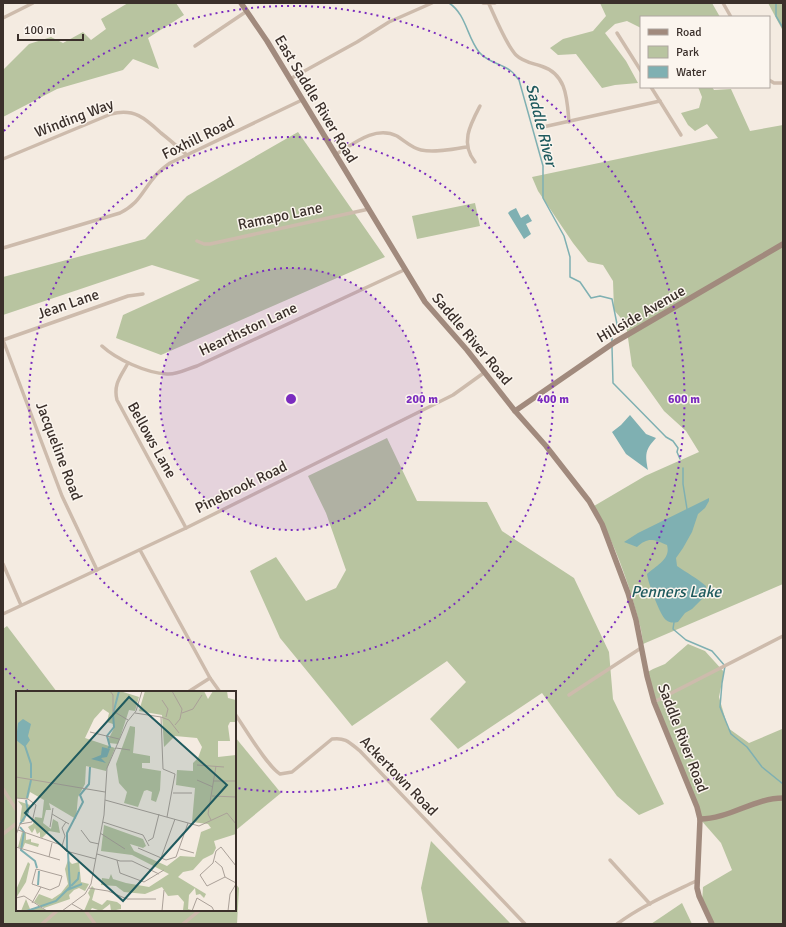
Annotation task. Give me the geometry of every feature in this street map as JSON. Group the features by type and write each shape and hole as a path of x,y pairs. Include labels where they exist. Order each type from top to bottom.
{"main road":[{"name":"East Saddle River Road","path":"241,3 267,41 369,210"},
{"name":"Saddle River Road","path":"369,210 404,270 425,302 485,372 515,411 546,446 589,501 602,524 628,593 636,620 654,702 697,807 700,819 696,881 699,896 712,924"},
{"name":"Hillside Avenue","path":"515,411 615,342 783,244"},
{"path":"700,819 711,819 761,802 783,798"}],"street":[{"path":"3,18 32,3"},
{"path":"290,79 357,42 389,22 432,3"},
{"path":"483,3 495,3"},
{"path":"723,3 730,16"},
{"path":"489,4 516,54 524,61 551,70 559,78 566,94 569,122"},
{"path":"195,46 247,11"},
{"path":"617,33 640,69"},
{"path":"770,81 774,83 783,83"},
{"path":"652,88 681,135"},
{"name":"Foxhill Road","path":"3,248 120,212 138,200 152,180 170,163 188,156 302,100"},
{"path":"543,127 660,101"},
{"path":"475,162 470,156 467,147 469,131 480,106"},
{"name":"Winding Way","path":"3,159 111,114 123,112 135,114 147,120 188,156"},
{"path":"335,155 370,134 381,132 393,134 415,148 421,150 436,151 467,147"},
{"name":"Ramapo Lane","path":"198,241 204,244 210,244 369,210"},
{"name":"Hearthston Lane","path":"102,346 110,353 128,363 166,374 180,372 197,366 404,270"},
{"name":"Jean Lane","path":"3,340 128,296 143,294"},
{"name":"Jacqueline Road","path":"3,340 62,496 97,570"},
{"name":"Bellows Lane","path":"128,363 116,384 114,391 117,400 186,528"},
{"name":"Pinebrook Road","path":"3,614 186,528 453,395 485,372"},
{"path":"140,550 210,678 219,691"},
{"path":"3,564 21,605"},
{"path":"654,702 783,636"},
{"path":"569,695 641,648"},
{"path":"190,691 210,678"},
{"name":"Ackertown Road","path":"236,715 269,763 280,774 292,772 332,739 340,738 347,740 360,751 525,924"},
{"path":"3,789 16,809"},
{"path":"3,834 16,824"},
{"path":"610,860 650,904"},
{"path":"617,924 627,916 696,881"},
{"path":"42,924 57,911"},
{"path":"86,911 95,924"},
{"path":"183,924 199,911"}],"green space":[{"path":"128,3 176,3 184,15 148,38 159,69 133,59 123,70 57,89 3,117 3,70 29,44 51,37 63,43 83,32 91,40 106,29 101,19"},
{"path":"600,3 712,3 719,16 640,16 640,28 627,21 615,24 605,33 626,61 638,83 602,88 576,54 558,55 550,48 563,39 593,31 606,16"},
{"path":"768,3 783,3 783,31"},
{"path":"698,88 713,88 714,90 731,89 750,131 783,125 783,584 643,644 639,620 624,573 594,506 645,476 699,452 686,431 664,411 632,366 626,324 614,310 613,281 603,265 588,262 573,243 538,191 532,177 718,138 707,124 695,131 688,125 681,113 699,108 702,97"},
{"path":"298,132 385,257 161,355 116,338 123,315 200,280 152,265 3,315 3,277 145,239 187,196"},
{"path":"475,203 480,226 417,239 412,216"},
{"path":"387,438 417,501 487,502 502,531 574,578 609,652 613,699 664,804 639,815 617,796 542,693 458,749 430,719 466,682 447,661 352,726 280,638 250,571 276,557 306,601 336,588 346,570 326,513 308,476"},
{"path":"7,626 56,691 16,691 16,911 236,911 236,884 239,888 237,924 3,924 3,629"},
{"path":"688,644 705,651 724,672 719,697 728,728 749,743 782,729 783,731 783,924 713,924 702,903 703,887 732,870 721,843 700,819 646,673 665,664"},
{"path":"236,738 281,793 236,830"},
{"path":"431,841 511,924 428,924 421,888"},
{"path":"682,903 692,924 651,924"}],"water":[{"path":"516,208 521,218 528,214 532,221 526,224 531,234 524,239 508,213"},
{"path":"630,415 646,434 656,438 647,452 646,460 648,470 626,454 612,432"},
{"name":"Penners Lake","path":"709,498 705,508 698,514 692,532 676,558 677,566 706,586 705,596 692,609 685,613 678,622 673,623 666,620 661,612 647,574 659,565 665,558 668,550 667,545 658,541 648,540 637,547 624,542 638,533"}],"waterway":[{"name":"Saddle River","path":"449,3 455,8 463,19 479,52 490,61 511,71 519,80 543,166 543,198 564,236 570,257 570,277 580,282 591,298 600,296 612,299 617,324 612,333 612,341"},
{"path":"776,3 776,16 783,28"},
{"name":"Saddle River","path":"612,347 613,383 666,437 673,441 678,448 677,452 680,459"},
{"name":"Saddle River","path":"683,468 683,484 687,509"},
{"name":"Saddle River","path":"674,622 673,629 686,640 712,651 725,666 720,707 731,734 747,747 762,767 783,784"}]}
